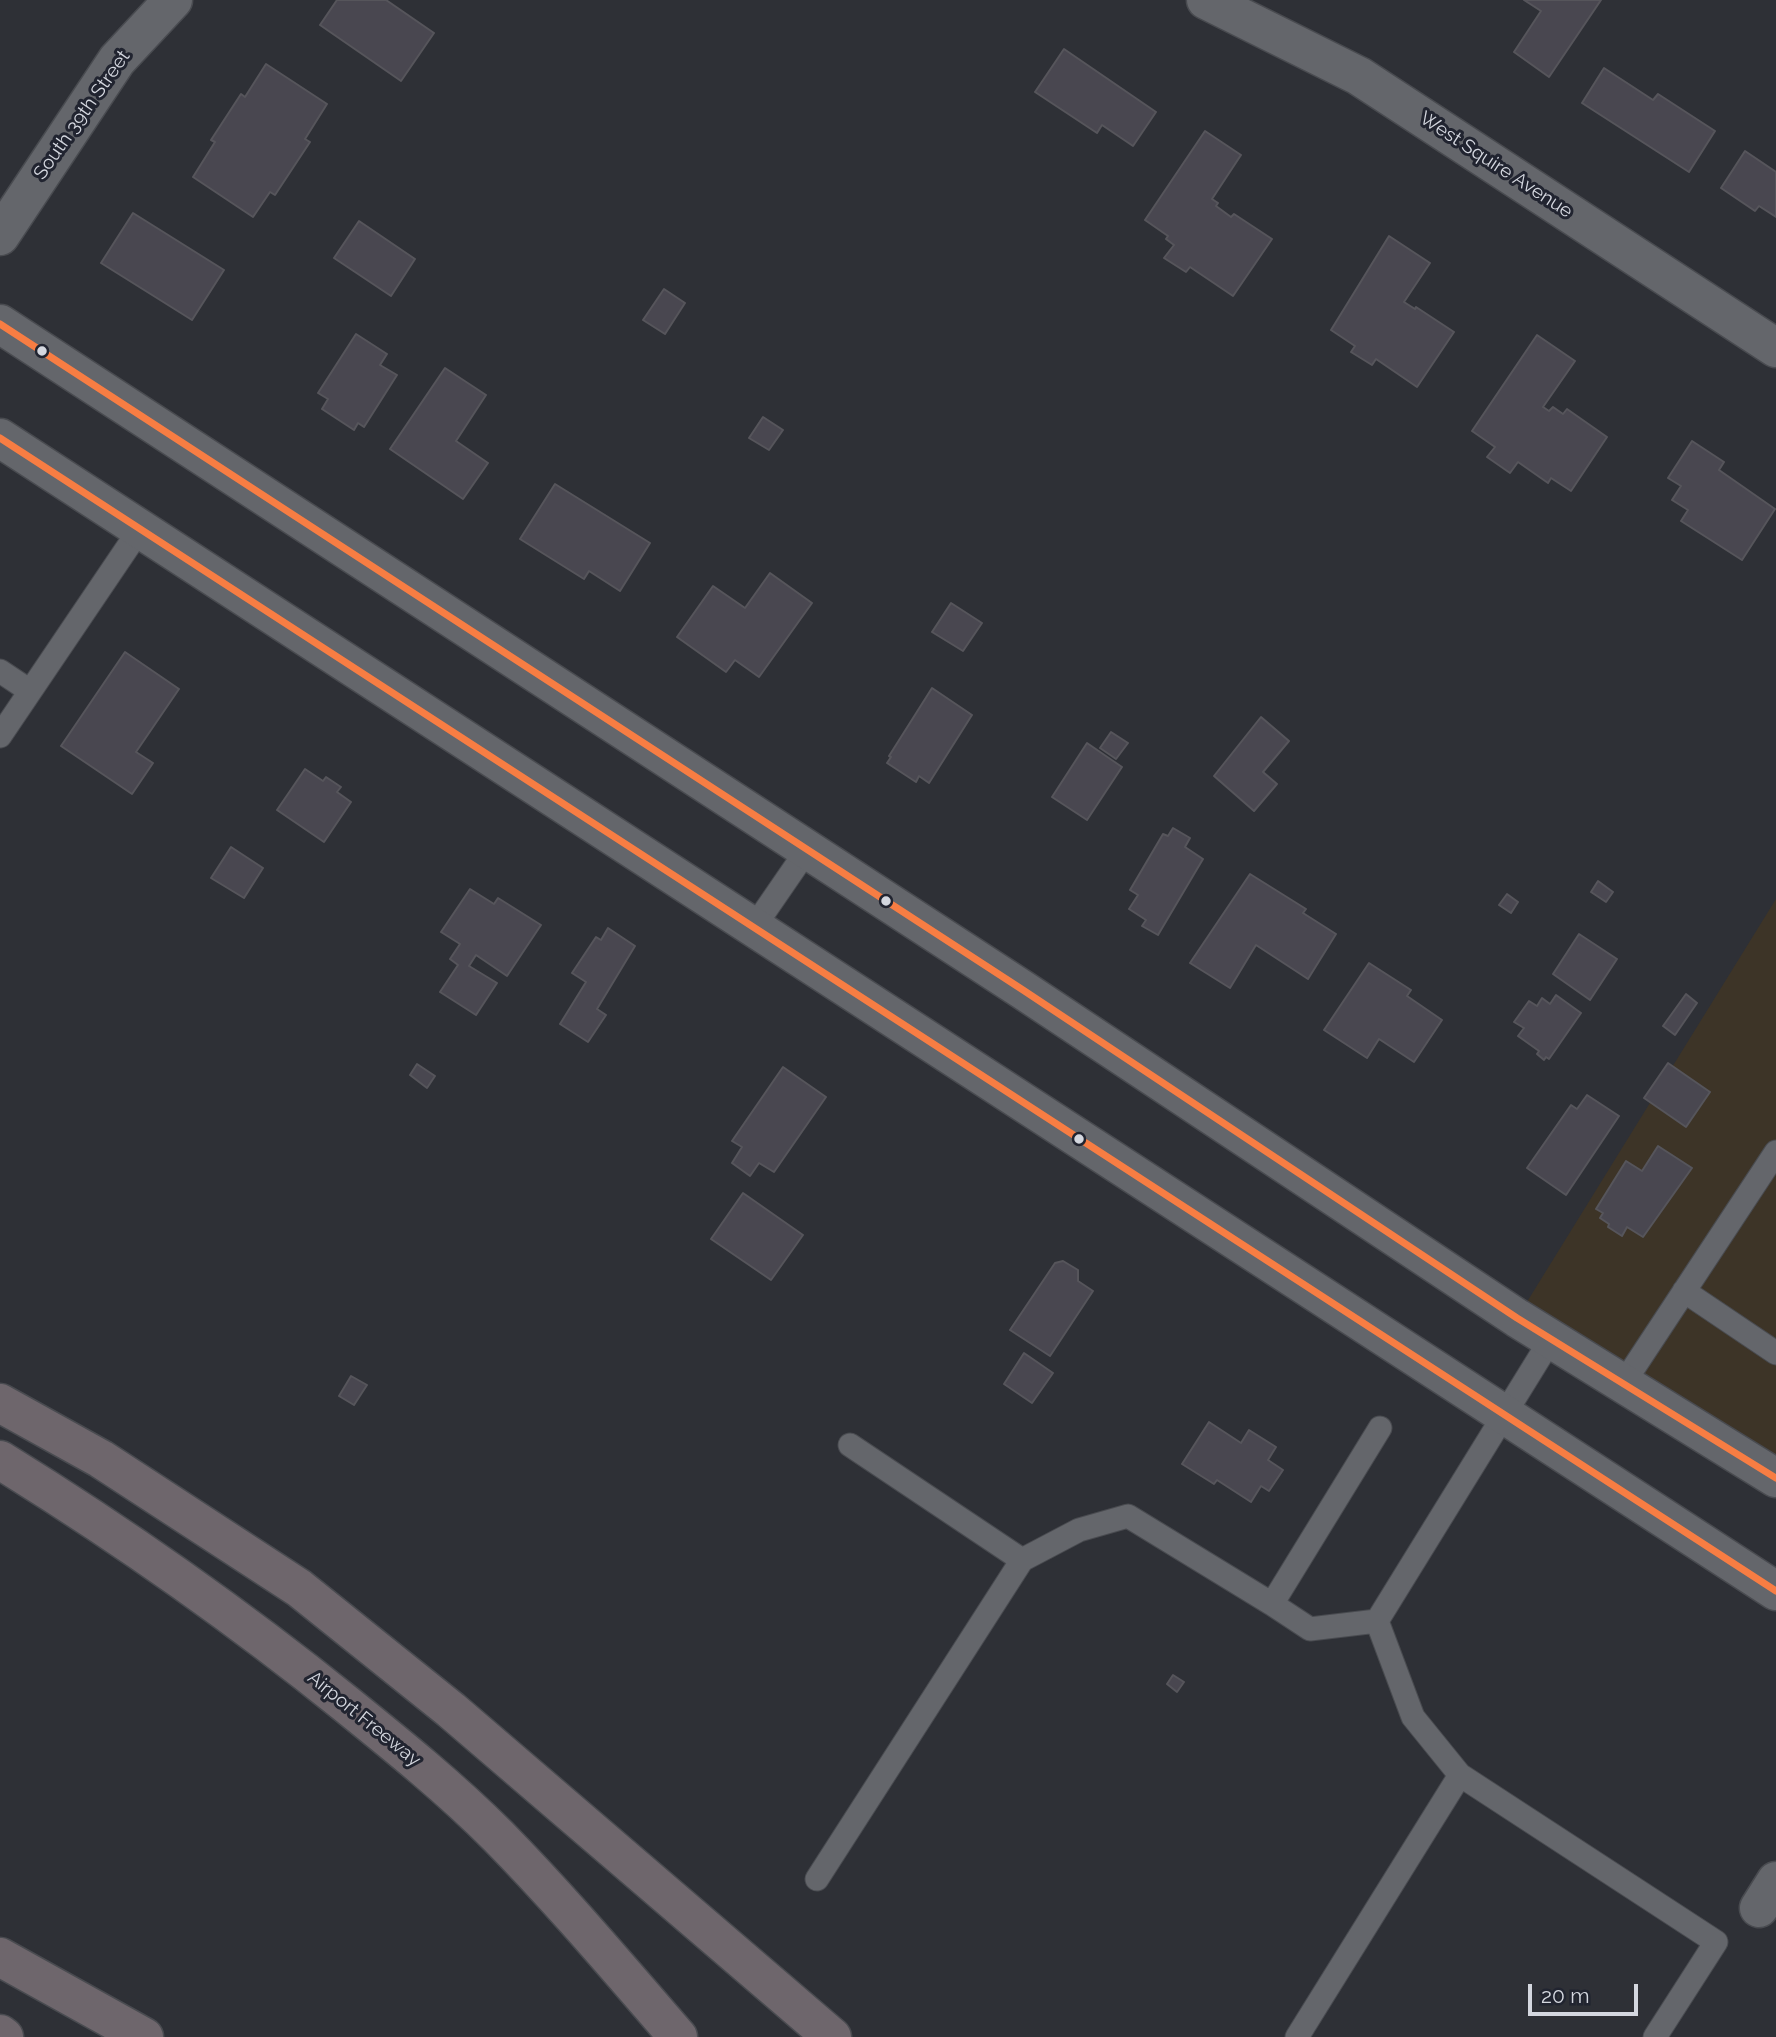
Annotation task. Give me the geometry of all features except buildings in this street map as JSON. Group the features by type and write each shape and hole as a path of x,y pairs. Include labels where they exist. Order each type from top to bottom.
{"highway":[{"path":"0,1403 101,1459 299,1588 451,1710 832,2037"},
{"name":"Airport Freeway","path":"0,1460 109,1527 246,1623 426,1769 496,1834 561,1901 678,2037"},
{"path":"0,1957 144,2037"}],"main road":[{"name":"South 39th Street","path":"0,236 117,60 173,0"},
{"name":"West Squire Avenue","path":"1206,0 1359,76 1775,349"},
{"path":"0,324 1551,1339 1776,1478"},
{"path":"0,438 1776,1591"}],"lane":[{"path":"0,736 139,529"},
{"path":"0,671 30,691"},
{"path":"754,928 807,850"},
{"path":"1623,1384 1776,1152"},
{"path":"1684,1292 1776,1353"},
{"path":"1377,1621 1551,1339"},
{"path":"1272,1604 1380,1428"},
{"path":"850,1445 1022,1560"},
{"path":"817,1880 1022,1560 1079,1530 1128,1516 1310,1629 1377,1621"},
{"path":"1377,1621 1413,1717 1460,1775 1716,1941 1655,2037"},
{"path":"1297,2037 1460,1775"}],"shaded area":[{"path":"1776,899 1776,1478 1517,1318"}],"transit line":[{"path":"0,324 1023,990 1517,1318 1776,1478"},
{"path":"0,438 1776,1591"}]}
